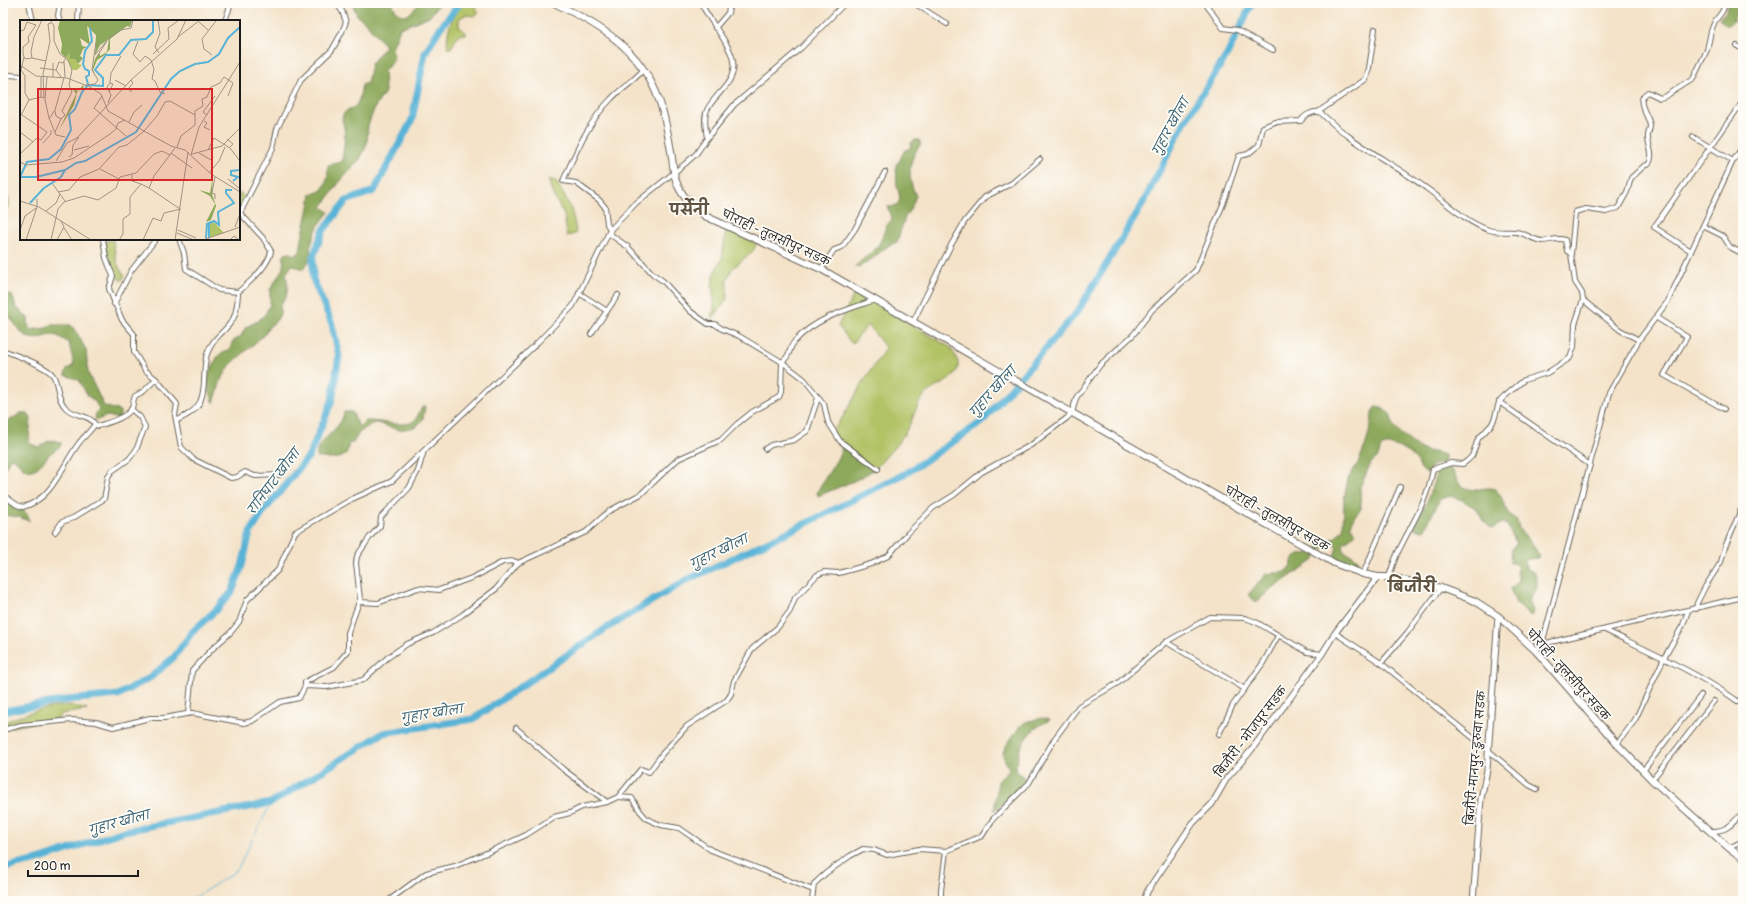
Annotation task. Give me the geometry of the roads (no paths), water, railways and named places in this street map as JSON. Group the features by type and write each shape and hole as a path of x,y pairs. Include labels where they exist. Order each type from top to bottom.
{"main road":[{"name":"घोराही - तुलसीपुर सडक","path":"554,3 577,14 614,37 629,50 643,70 659,100 671,151 674,173 679,187 691,204 704,216 821,269 1334,563 1363,574 1378,577 1389,577 1441,588 1475,601 1498,616 1536,651 1617,744 1652,780 1729,848 1743,858"}],"street":[{"path":"29,3 33,20"},
{"path":"60,3 58,16 60,20"},
{"path":"78,20 79,3"},
{"path":"225,20 231,3"},
{"path":"176,421 191,413 199,403 203,392 207,354 216,337 232,321 236,308 238,292 258,273 270,257 271,251 263,238 240,213 273,148 277,130 300,80 332,50 342,32 346,22 342,11 336,3"},
{"path":"701,3 715,28 720,32 731,54 734,68 729,82 715,97 705,115 707,138"},
{"path":"715,28 728,13 730,3"},
{"path":"188,714 192,671 211,650 232,632 239,622 247,600 278,570 295,532 352,499 392,481 534,346 572,306 610,230 636,203 696,154 734,105 802,47 845,3"},
{"path":"914,3 947,24"},
{"path":"1205,3 1222,28 1237,30 1273,50"},
{"path":"1389,577 1399,549 1424,503 1430,486 1433,469 1451,463 1462,464 1468,460 1472,456 1478,439 1492,424 1499,402 1520,383 1537,375 1546,373 1570,358 1574,347 1575,324 1583,300 1582,293 1575,282 1571,254 1575,212 1586,209 1606,212 1618,208 1627,192 1631,178 1644,166 1649,164 1652,158 1648,139 1650,127 1641,100 1644,94 1648,92 1660,98 1666,96 1693,79 1706,50 1711,30 1726,3"},
{"path":"618,798 641,769 649,772 662,754 687,726 727,700 731,694 734,681 752,649 778,627 790,611 795,598 817,575 824,572 839,573 871,564 888,556 933,508 954,495 982,472 1031,445 1072,413 1076,398 1100,365 1133,335 1152,310 1196,270 1224,204 1239,156 1248,154 1259,145 1265,126 1275,122 1301,121 1306,115 1318,112 1366,79 1370,68 1375,29"},
{"path":"1737,46 1743,49"},
{"path":"643,70 637,78 628,83 610,99 595,119 583,136 563,181 576,183 599,200 605,207 607,224 613,237 628,247 653,274 663,281 690,311 708,324 718,325 722,329 739,336 782,362 804,379 824,404 828,422 840,441 878,470"},
{"path":"3,79 10,75 20,76"},
{"path":"1691,251 1654,227 1743,101"},
{"path":"1318,112 1363,147 1422,185 1476,224 1500,233 1523,233 1540,241 1562,238 1565,240 1567,252 1571,254"},
{"path":"1693,137 1733,161"},
{"path":"1536,651 1542,644 1609,393 1639,340 1657,318 1668,301 1733,161 1743,146"},
{"path":"913,322 951,245 965,221 985,197 1012,183 1040,159"},
{"path":"821,269 834,250 842,246 854,229 884,172"},
{"path":"1703,226 1722,236 1730,247 1743,254"},
{"path":"103,240 106,258 113,276 109,289 114,304 122,320 134,334 134,352 145,370 156,379 177,404 175,415 181,447 196,461 231,478 237,477 245,472 255,476 278,475"},
{"path":"114,304 131,271 155,240"},
{"path":"179,240 184,253 186,269 219,290 238,292"},
{"path":"579,294 607,311"},
{"path":"591,334 618,295"},
{"path":"305,686 327,687 363,680 394,653 407,644 433,633 462,615 496,589 518,563 586,532 609,511 641,494 678,459 721,440 752,412 779,397 781,392 782,362 788,356 791,345 804,332 814,324 837,313 874,300"},
{"path":"1583,300 1620,330 1639,340"},
{"path":"1657,318 1686,337 1664,376 1724,409"},
{"path":"3,350 53,374 58,395 67,409 76,414 90,418 98,426 118,419 131,409 135,396 144,391 156,379"},
{"path":"765,450 771,445 794,440 807,431 818,398"},
{"path":"1499,402 1590,466"},
{"path":"55,532 62,522 74,518 104,499 108,477 112,471 129,459 136,450 145,427 140,417 131,409"},
{"path":"3,495 17,505 23,507 32,505 38,501 55,482 78,444 95,424"},
{"path":"3,730 21,725 72,720 96,722 113,727 150,718 164,718 192,713 247,722 252,721 280,702 299,698 305,686 305,682 334,667 348,651 348,633 360,602 360,583 356,563 357,556 370,537 380,526 382,517 408,488 418,471 424,451"},
{"path":"1363,574 1400,486"},
{"path":"1696,609 1697,603 1721,562 1725,547 1743,505"},
{"path":"360,602 378,603 418,588 439,590 474,577 503,562 514,561 518,563"},
{"name":"बिजौरी - भोजपुर सडक","path":"1144,901 1152,884 1193,823 1212,804 1227,778 1249,753 1322,654 1334,633 1378,577"},
{"path":"1381,663 1407,633 1441,588"},
{"path":"1542,644 1743,597"},
{"path":"1617,744 1635,720 1664,658 1683,625 1688,611"},
{"name":"बिजौरी-मानपुर-डुरुवा सडक","path":"1473,901 1481,799 1487,770 1498,616"},
{"path":"812,901 814,884 826,873 863,849 874,850 887,855 919,849 946,851 982,836 993,819 1029,783 1055,738 1079,706 1118,683 1166,642 1210,618 1245,618 1256,622 1307,652 1322,654"},
{"path":"1605,630 1664,658 1728,694 1743,705"},
{"path":"1334,633 1381,663 1488,750 1529,786 1537,789"},
{"path":"1219,734 1233,705 1263,663 1278,636"},
{"path":"1166,642 1245,689"},
{"path":"1643,771 1701,694"},
{"path":"1652,780 1714,701"},
{"path":"516,728 564,770 607,802"},
{"path":"388,901 426,873 455,866 491,851 526,835 554,817 570,813 582,807 607,802 618,798 632,798 647,819 661,825 679,828 711,850 813,890"},
{"path":"1711,831 1720,832 1731,826 1743,812"},
{"path":"1729,848 1743,841"},
{"path":"941,901 946,851"}],"waterway":[{"name":"रानिघाट खोला","path":"3,711 67,700 118,695 151,677 174,657 193,631 216,610 232,592 242,566 250,533 264,511 309,456 332,401 339,356 332,324 313,279 313,257 323,231 346,201 374,191 412,120 425,53 440,28 460,3"},
{"name":"गुहार खोला","path":"3,868 38,860 124,831 271,803 383,733 473,719 605,629 685,581 807,523 908,472 982,422 1078,311 1141,207 1185,121 1227,55 1252,3"},
{"path":"189,901 232,874 239,866 271,803"}],"district":[{"name":"पर्सेनी","path":"689,210"},
{"name":"बिजौरी","path":"1412,587"}]}
